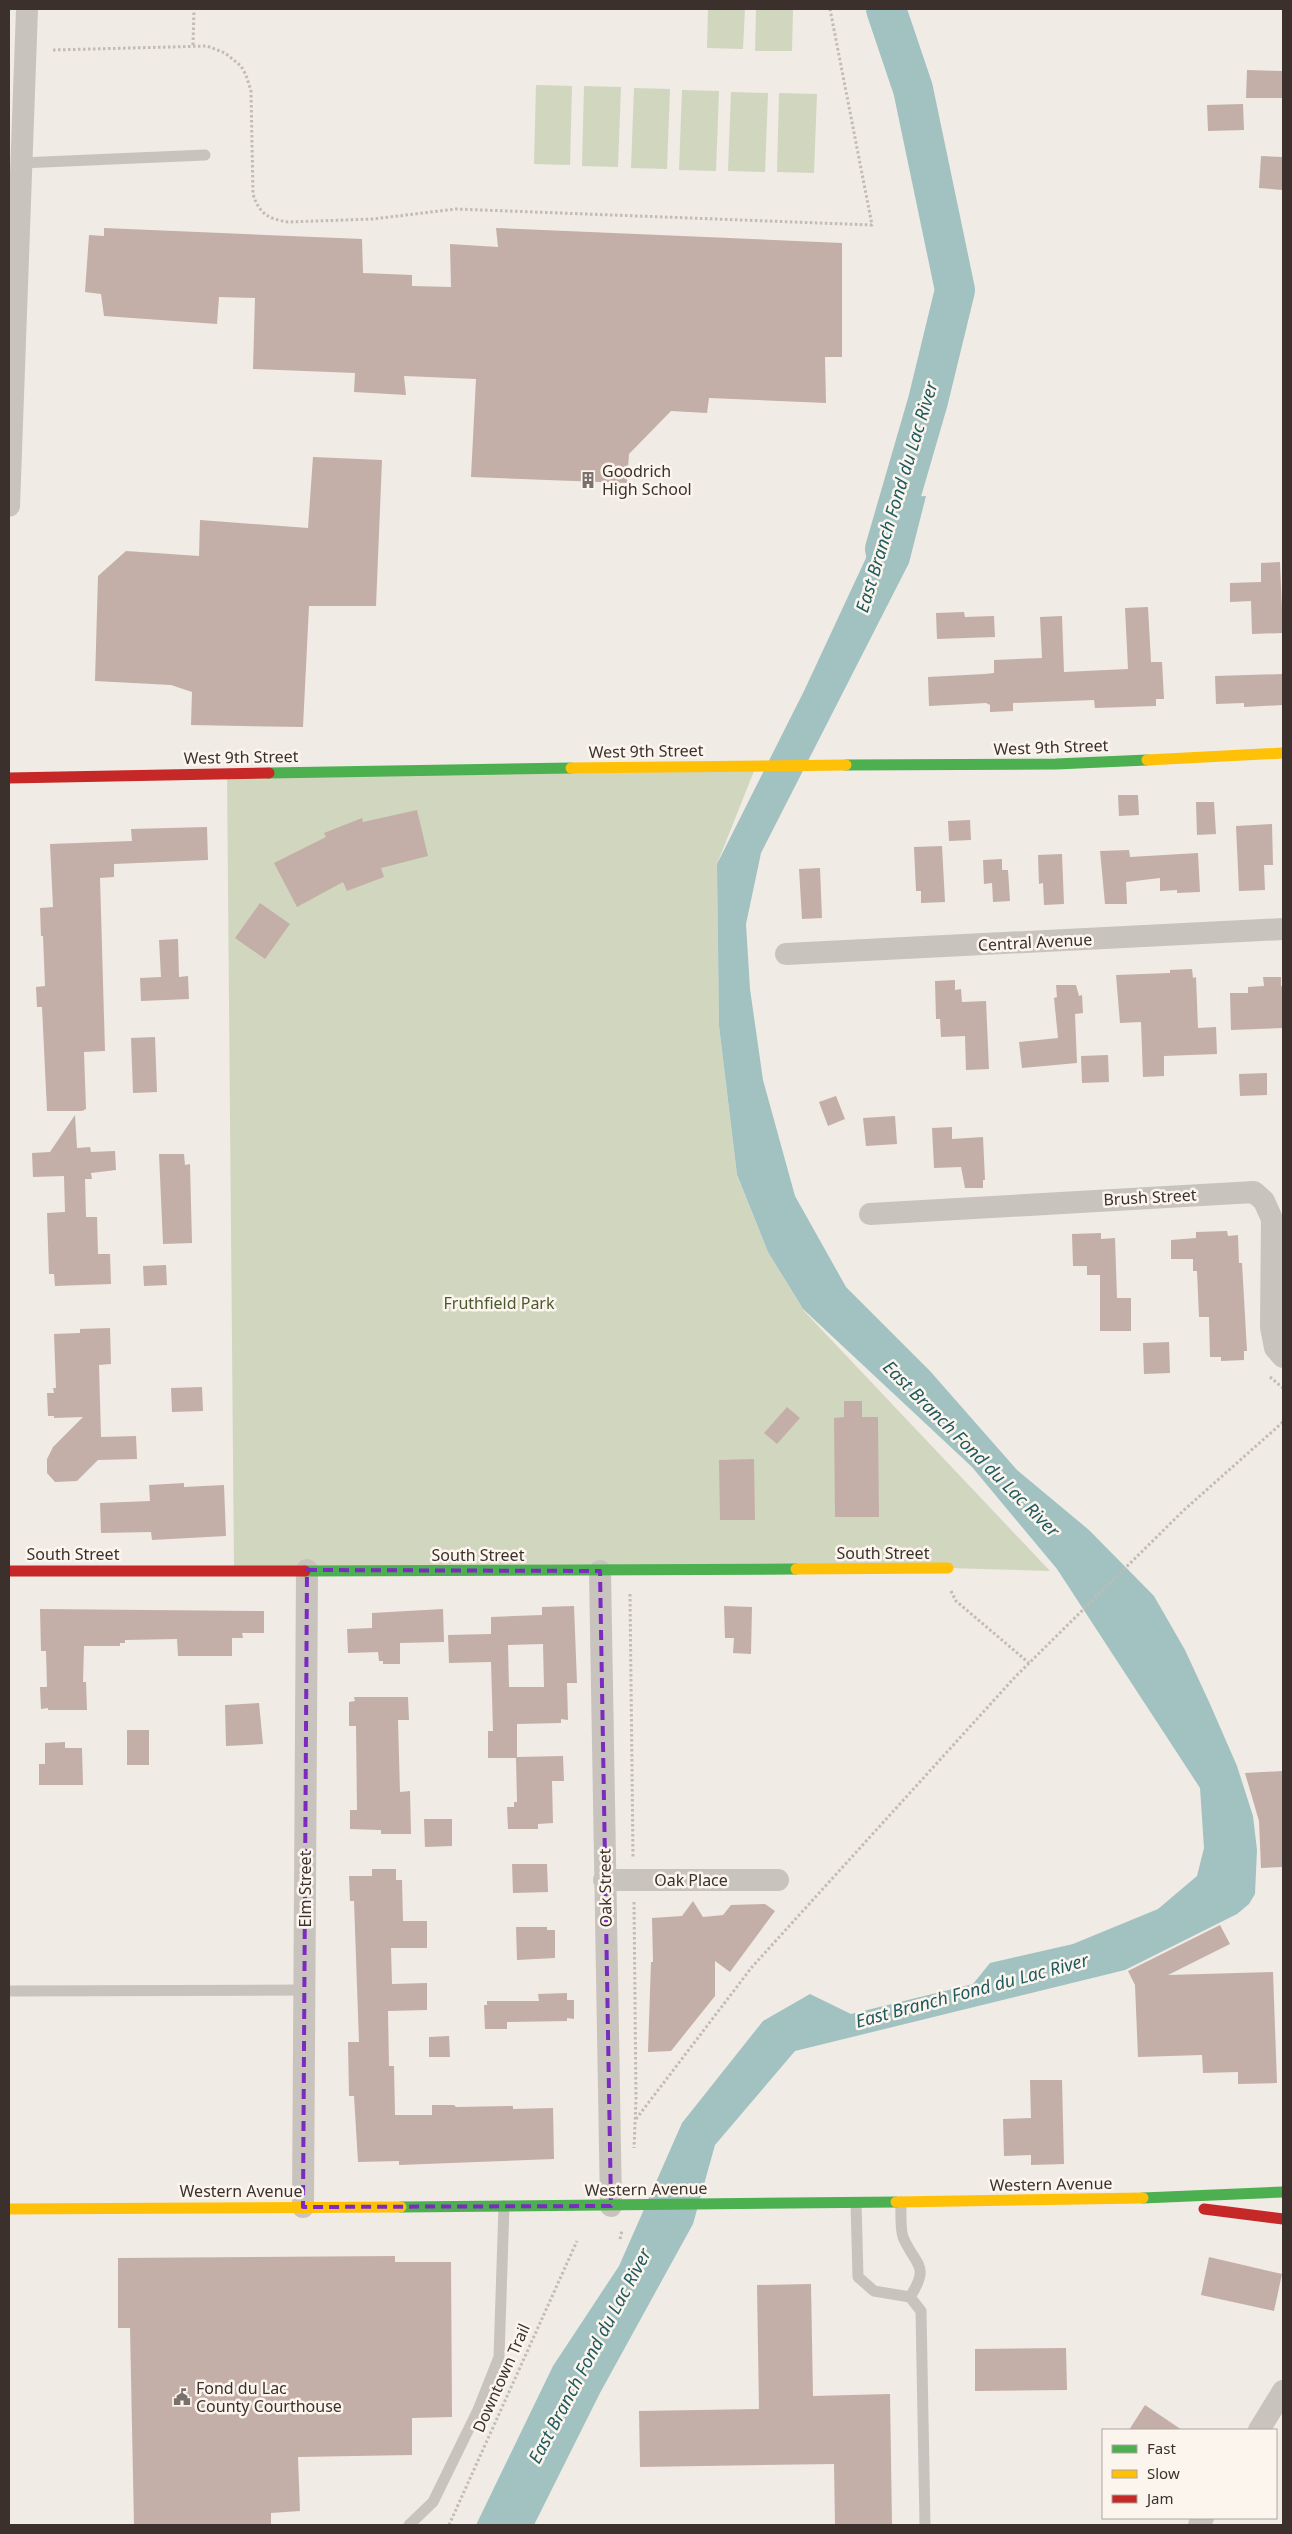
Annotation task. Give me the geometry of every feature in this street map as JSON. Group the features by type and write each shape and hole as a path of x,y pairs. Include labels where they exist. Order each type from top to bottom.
{"street":[{"path":"9,506 12,355 27,9"},
{"name":"West 9th Street","path":"9,778 740,766 1056,764 1283,753"},
{"name":"Central Avenue","path":"786,954 1283,930"},
{"name":"Brush Street","path":"870,1214 1254,1192 1264,1201 1272,1219 1271,1326 1275,1348 1283,1358"},
{"name":"South Street","path":"9,1571 630,1571 948,1568"},
{"name":"Elm Street","path":"303,2207 307,1570"},
{"name":"Oak Street","path":"600,1571 604,1880 624,2205"},
{"name":"Oak Place","path":"604,1880 778,1880"},
{"name":"Western Avenue","path":"9,2209 856,2203 1130,2199 1283,2192"},
{"path":"1130,2199 1283,2219"},
{"path":"1260,2429 1283,2391"}],"lane":[{"path":"21,163 205,155"},
{"path":"9,1991 304,1990"},
{"path":"901,2202 903,2236 921,2270 920,2281 910,2296"},
{"path":"856,2203 858,2276 874,2291 910,2296 921,2311 926,2525"},
{"path":"409,2525 433,2502 478,2410 499,2358 504,2206"}],"path":[{"path":"193,45 194,9"},
{"path":"53,50 193,45 207,46 225,53 241,66 251,91 254,194 260,212 275,220 288,222 374,219 456,209 872,225 830,9"},
{"path":"636,2119 752,1966 1029,1663 1184,1510 1283,1422"},
{"path":"948,1568 949,1585 956,1601 1029,1663"},
{"path":"630,1571 636,2119 633,2157"},
{"path":"620,2239 624,2205"},
{"name":"Downtown Trail","path":"449,2525 577,2241"}],"highlighted area":[{"path":"307,1570 600,1571 611,2206 303,2207"}],"green space":[{"path":"708,9 745,9 743,49 707,48"},
{"path":"756,9 793,9 792,51 755,51"},
{"path":"536,85 572,86 570,165 534,164"},
{"path":"584,86 621,87 618,167 582,166"},
{"path":"634,88 670,89 667,169 631,168"},
{"path":"682,90 719,91 716,171 679,170"},
{"path":"731,92 768,93 765,172 728,171"},
{"path":"779,93 817,94 814,173 777,172"},
{"name":"Fruthfield Park","path":"756,766 717,864 719,1027 737,1176 768,1252 804,1311 1050,1571 948,1568 234,1570 227,773"}],"water":[{"path":"926,496 909,563 761,853 746,924 750,989 763,1080 795,1196 846,1287 930,1371 1017,1470 1089,1530 1154,1596 1185,1650 1237,1766 1253,1816 1257,1850 1255,1894 1249,1904 1237,1914 1125,1970 795,2051 715,2145 693,2224 600,2393 534,2525 476,2525 553,2366 619,2266 682,2123 763,2021 810,1994 851,2014 973,1984 990,1963 1073,1944 1158,1909 1197,1876 1204,1848 1200,1788 1057,1569 972,1467 803,1309 768,1252 737,1175 719,1026 717,864 804,691 866,558 880,498"}],"building":[{"path":"1247,70 1283,71 1283,98 1246,98"},
{"path":"1243,104 1244,130 1208,131 1207,105"},
{"path":"1261,156 1283,157 1283,190 1259,188"},
{"name":"Goodrich High School","path":"104,228 362,239 363,273 412,275 412,286 451,287 450,244 498,247 496,228 842,243 842,357 825,357 826,403 709,398 707,413 671,411 629,454 627,483 471,477 476,379 404,376 406,395 354,392 355,373 253,369 255,298 219,297 217,324 104,316 101,294 85,292 89,235 104,236"},
{"path":"313,457 382,460 376,606 309,606 303,727 191,725 192,692 171,685 95,681 98,576 126,551 199,556 200,520 308,528"},
{"path":"1280,562 1283,633 1252,634 1251,601 1230,602 1230,583 1261,582 1261,563"},
{"path":"1148,607 1151,662 1162,662 1164,699 1156,699 1156,706 1095,708 1094,700 1013,703 1013,711 990,712 990,705 986,703 929,706 928,677 994,673 994,660 1042,658 1040,617 1062,616 1064,672 1128,669 1125,608"},
{"path":"964,612 965,617 994,616 995,637 937,639 936,613"},
{"path":"1283,674 1283,705 1244,707 1244,703 1216,704 1215,676"},
{"path":"1118,795 1138,795 1139,815 1119,816"},
{"path":"1196,802 1214,802 1216,834 1197,835"},
{"path":"417,810 428,856 381,868 384,877 347,891 343,882 297,907 274,863 326,837 324,833 362,818 363,822"},
{"path":"970,820 971,840 949,841 948,821"},
{"path":"1272,824 1273,865 1264,865 1265,890 1239,891 1236,826"},
{"path":"207,827 208,860 114,864 114,877 100,878 105,1051 84,1052 86,1109 82,1111 47,1111 42,1007 37,1007 36,987 45,986 40,908 53,907 50,844 132,841 131,829"},
{"path":"942,846 945,902 921,903 921,891 916,891 914,847"},
{"path":"1129,850 1130,857 1198,853 1200,892 1177,893 1177,890 1160,891 1160,878 1126,882 1127,904 1105,904 1100,851"},
{"path":"1062,854 1064,904 1044,905 1043,883 1039,884 1038,855"},
{"path":"1002,859 1002,870 1008,870 1010,901 993,902 992,883 984,884 983,860"},
{"path":"820,868 822,918 802,919 799,869"},
{"path":"260,903 290,924 265,959 235,938"},
{"path":"178,939 179,977 188,976 189,999 141,1001 140,978 161,977 159,940"},
{"path":"1192,969 1193,978 1196,977 1198,1028 1216,1027 1217,1054 1164,1056 1164,1076 1143,1077 1141,1022 1120,1023 1116,975 1170,973 1170,970"},
{"path":"1263,977 1281,977 1281,986 1283,986 1283,1028 1231,1030 1230,993 1248,993 1248,987 1264,986"},
{"path":"955,980 955,990 961,989 962,1002 986,1001 989,1069 966,1070 965,1036 941,1037 940,1019 936,1019 935,981"},
{"path":"1056,985 1076,985 1079,996 1082,995 1083,1013 1075,1014 1077,1063 1022,1068 1019,1042 1058,1038 1054,998 1057,997"},
{"path":"155,1037 157,1092 133,1093 131,1038"},
{"path":"1108,1055 1109,1082 1082,1083 1081,1056"},
{"path":"1267,1073 1267,1095 1240,1096 1239,1074"},
{"path":"836,1096 845,1119 828,1126 819,1102"},
{"path":"75,1115 77,1148 90,1147 91,1152 115,1151 116,1170 91,1173 92,1179 85,1179 86,1217 97,1217 98,1254 110,1254 111,1284 55,1286 54,1274 49,1274 47,1213 65,1212 64,1176 33,1177 32,1153 50,1152"},
{"path":"895,1116 897,1144 866,1146 863,1118"},
{"path":"952,1127 952,1139 983,1137 985,1180 983,1180 983,1188 965,1188 961,1167 934,1168 932,1128"},
{"path":"159,1154 184,1154 185,1165 190,1164 192,1243 163,1244"},
{"path":"1227,1231 1228,1236 1238,1235 1239,1263 1242,1263 1247,1351 1244,1351 1244,1360 1221,1361 1221,1357 1210,1357 1209,1317 1199,1317 1197,1271 1193,1271 1193,1259 1171,1259 1171,1240 1196,1238 1196,1232"},
{"path":"1101,1233 1101,1239 1115,1238 1117,1298 1131,1298 1131,1331 1100,1331 1100,1275 1087,1275 1087,1266 1073,1266 1072,1234"},
{"path":"166,1265 167,1285 144,1286 143,1266"},
{"path":"110,1328 111,1364 99,1365 101,1437 136,1436 137,1459 98,1460 77,1481 55,1482 47,1473 47,1459 53,1447 83,1417 54,1418 54,1416 48,1416 47,1393 54,1393 53,1388 56,1388 54,1334 80,1333 80,1329"},
{"path":"1169,1342 1170,1373 1144,1374 1143,1343"},
{"path":"202,1387 203,1411 172,1412 171,1388"},
{"path":"844,1401 862,1401 862,1417 878,1417 879,1517 835,1517 834,1418 844,1417"},
{"path":"787,1407 800,1418 777,1444 764,1433"},
{"path":"754,1459 755,1520 720,1520 719,1460"},
{"path":"184,1483 184,1487 224,1485 226,1536 152,1540 151,1532 101,1533 100,1503 150,1501 149,1485"},
{"path":"574,1606 577,1683 567,1683 568,1720 561,1719 561,1723 517,1724 517,1757 563,1756 564,1781 552,1781 553,1823 538,1824 538,1829 508,1829 507,1807 514,1807 514,1802 517,1802 516,1758 488,1758 488,1731 493,1731 491,1662 449,1663 448,1635 491,1634 491,1617 542,1615 542,1607","holes":["543,1644 544,1687 509,1687 508,1645"]},
{"path":"724,1606 752,1607 751,1654 733,1653 734,1638 725,1638"},
{"path":"40,1609 264,1611 264,1633 242,1633 243,1638 232,1638 232,1656 178,1656 177,1639 125,1640 125,1643 120,1643 120,1646 84,1646 83,1682 86,1682 87,1710 48,1710 48,1708 41,1709 40,1687 47,1687 46,1651 41,1651"},
{"path":"443,1609 444,1642 400,1643 400,1664 383,1664 383,1661 379,1661 378,1652 348,1653 347,1629 372,1628 372,1613"},
{"path":"354,1697 408,1697 409,1720 398,1720 400,1792 410,1791 411,1834 381,1834 381,1830 350,1829 350,1810 357,1810 356,1726 349,1726 349,1702 355,1701"},
{"path":"259,1703 263,1744 226,1746 225,1705"},
{"path":"127,1730 149,1730 149,1765 127,1765"},
{"path":"65,1742 65,1748 82,1748 83,1785 39,1785 39,1764 45,1764 45,1743"},
{"path":"1283,1771 1283,1867 1261,1868 1259,1821 1245,1773"},
{"path":"424,1819 452,1819 452,1846 425,1847"},
{"path":"512,1864 547,1864 548,1892 513,1893"},
{"path":"372,1869 396,1869 396,1880 402,1880 403,1921 427,1921 427,1948 391,1948 392,1984 427,1983 427,2010 388,2011 389,2066 394,2066 395,2115 432,2115 432,2105 454,2105 456,2107 513,2106 513,2109 553,2108 554,2159 399,2165 399,2161 358,2162 354,2096 349,2096 348,2042 359,2042 354,1901 350,1901 349,1876 372,1876"},
{"path":"693,1901 703,1917 723,1915 731,1905 765,1904 775,1911 730,1972 715,1961 715,1996 671,2051 648,2052 651,1962 653,1962 652,1918 682,1916"},
{"path":"1220,1925 1230,1944 1168,1975 1273,1972 1277,2083 1238,2084 1238,2072 1203,2073 1202,2055 1138,2057 1135,1985 1128,1971"},
{"path":"516,1927 547,1927 547,1930 555,1930 555,1958 517,1960"},
{"path":"567,1993 567,2000 574,2000 574,2019 567,2018 567,2021 507,2022 507,2029 485,2029 484,2005 487,2005 487,2001 539,2001 538,1994"},
{"path":"449,2036 450,2057 429,2057 429,2037"},
{"path":"1030,2080 1062,2080 1064,2164 1031,2165 1031,2155 1004,2156 1003,2119 1031,2118"},
{"path":"395,2256 395,2262 451,2262 452,2417 412,2418 412,2455 298,2457 300,2511 271,2513 271,2525 134,2525 130,2328 118,2328 118,2258"},
{"path":"1209,2257 1282,2274 1274,2311 1201,2295"},
{"path":"811,2284 813,2396 890,2394 892,2525 835,2525 834,2464 640,2467 639,2411 759,2409 757,2285"},
{"path":"1066,2348 1067,2390 975,2391 975,2349"},
{"path":"1145,2405 1181,2429 1130,2429"}],"waterway":[{"name":"East Branch Fond du Lac River","path":"885,549 928,401 955,290 913,89 886,9"}],"traffic: fast":[{"path":"846,765 1056,764 1147,760"},
{"path":"269,773 571,768"},
{"path":"305,1571 796,1569"},
{"path":"1143,2198 1283,2192"},
{"path":"401,2207 896,2202"}],"traffic: slow":[{"path":"1147,760 1283,753"},
{"path":"571,768 846,765"},
{"path":"796,1569 948,1568"},
{"path":"896,2202 1143,2198"},
{"path":"9,2209 401,2207"}],"traffic: jam":[{"path":"9,778 269,773"},
{"path":"9,1571 305,1571"},
{"path":"1204,2209 1283,2219"}],"place":[{"name":"Goodrich High School","path":"588,480"},
{"name":"Fond du Lac County Courthouse","path":"182,2397"}]}
